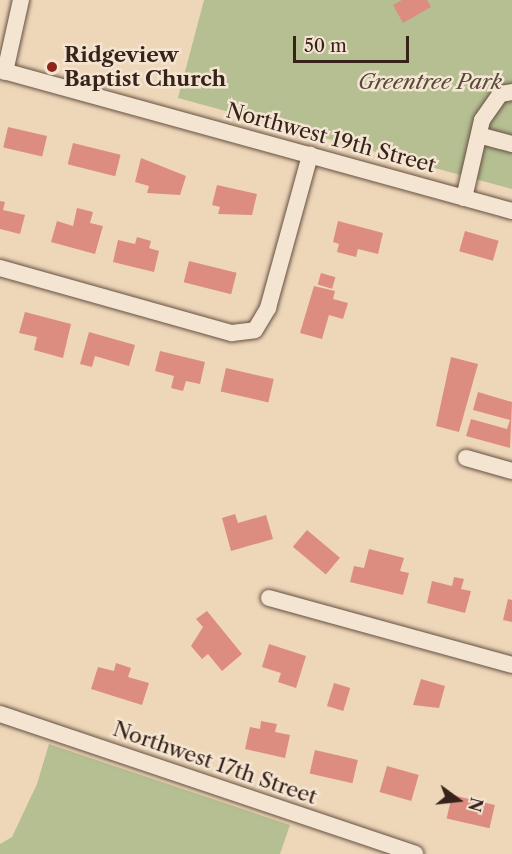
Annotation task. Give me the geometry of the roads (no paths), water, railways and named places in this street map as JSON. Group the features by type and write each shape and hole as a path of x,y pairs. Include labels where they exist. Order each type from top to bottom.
{"street":[{"path":"2,71 21,0"},
{"name":"Northwest 19th Street","path":"2,71 512,211"},
{"path":"464,198 488,107 500,94 512,92"},
{"path":"482,135 512,144"},
{"path":"0,268 232,333 255,330 268,308 310,155"},
{"path":"466,458 512,471"},
{"path":"269,598 512,665"},
{"name":"Northwest 17th Street","path":"0,714 415,854"}],"place":[{"name":"Ridgeview Baptist Church","path":"52,67"}],"park label":[{"name":"Greentree Park","path":"430,82"}]}
